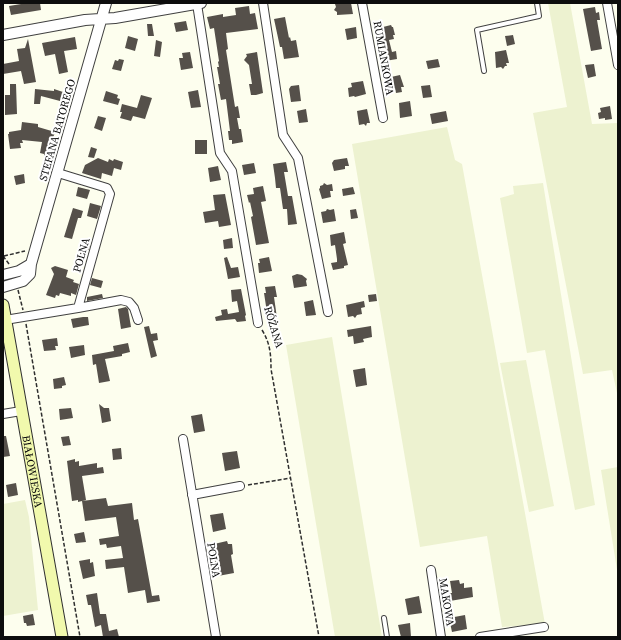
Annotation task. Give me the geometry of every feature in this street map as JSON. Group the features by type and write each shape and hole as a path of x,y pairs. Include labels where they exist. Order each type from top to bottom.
{"main road":[{"name":"BIAŁOWIESKA","path":"3,306 62,637"}],"street":[{"name":"STEFANA BATOREGO","path":"17,284 23,281 30,274 31,264 106,3"},
{"path":"3,35 85,20 114,18 199,3"},
{"name":"RÓŻANA","path":"199,3 220,153 232,171 258,323"},
{"path":"263,3 283,135 298,158 328,312"},
{"name":"RUMIANKOWA","path":"362,3 383,118"},
{"path":"608,3 618,65"},
{"name":"POLNA","path":"58,173 107,188 110,194 78,308"},
{"path":"8,274 23,269 31,264"},
{"path":"3,287 17,284"},
{"path":"6,320 121,300 129,302 134,308 138,320"},
{"path":"3,414 21,411"},
{"name":"POLNA","path":"183,439 216,637"},
{"path":"192,495 240,486"},
{"name":"MAKOWA","path":"431,570 442,637"},
{"path":"480,637 544,627"}],"lane":[{"path":"484,71 477,30 539,16 537,3"},
{"path":"384,618 387,637"}],"path":[{"path":"3,256 11,267 8,274"},
{"path":"17,284 80,637"},
{"name":"RÓŻANA","path":"258,323 268,340 271,353 271,369 319,637"},
{"path":"240,486 291,478"}],"green space":[{"path":"548,3 570,3 592,124 618,123 618,393 612,370 583,374 533,113 567,107"},
{"path":"447,127 455,160 462,164 545,624 502,627 487,536 420,547 352,144"},
{"path":"543,183 595,505 575,510 545,350 527,353 500,198 514,194 513,186"},
{"path":"332,337 382,637 335,637 286,345"},
{"path":"526,360 554,506 529,512 500,363"},
{"path":"618,467 618,576 601,470"},
{"path":"25,500 29,517 38,610 3,616 3,504"}],"building":[{"path":"27,3 40,3 41,10 11,15 9,6"},
{"path":"351,3 353,14 337,15 337,12 334,10 336,7 335,4"},
{"path":"249,6 250,14 255,13 258,29 226,33 228,49 226,50 235,107 238,106 240,118 237,118 239,129 241,129 243,142 232,144 232,140 229,140 228,131 230,131 226,99 221,100 218,84 220,84 217,67 219,67 219,61 214,28 210,29 207,17 223,14 223,17 236,15 235,8"},
{"path":"595,7 596,13 599,12 600,20 597,20 602,49 591,51 583,9"},
{"path":"285,17 289,38 290,37 291,41 296,40 299,57 284,59 274,19"},
{"path":"186,21 188,30 176,32 174,23"},
{"path":"147,24 152,24 154,36 148,36"},
{"path":"391,25 395,35 393,35 394,39 389,40 392,52 396,51 397,59 385,61 383,51 385,50 380,29"},
{"path":"356,27 357,38 347,40 345,29"},
{"path":"513,35 515,44 507,46 505,36"},
{"path":"128,36 138,39 135,51 125,48"},
{"path":"75,37 77,49 64,51 68,72 59,74 55,54 45,56 42,43"},
{"path":"28,39 36,82 24,84 21,71 3,74 3,64 19,61 17,49 25,48"},
{"path":"156,40 162,42 160,57 154,56"},
{"path":"506,50 509,63 506,63 507,66 503,69 501,67 496,68 495,52"},
{"path":"190,52 193,68 181,70 179,58 183,58 182,53"},
{"path":"257,52 263,93 251,95 249,84 252,84 249,65 244,60 247,56 246,54"},
{"path":"119,59 124,60 121,71 112,69 115,60 118,61"},
{"path":"438,59 440,67 428,69 426,61"},
{"path":"594,64 596,76 588,78 585,65"},
{"path":"400,75 404,87 401,87 402,92 396,93 395,88 392,89 388,87 390,84 389,81 392,80 391,77"},
{"path":"363,81 366,94 349,97 348,88 352,87 351,83"},
{"path":"10,84 16,84 17,114 5,115 5,95 10,95"},
{"path":"299,85 301,101 291,102 289,89 291,86"},
{"path":"430,85 432,97 423,98 421,86"},
{"path":"35,89 54,91 54,89 63,92 60,101 41,96 40,104 34,104"},
{"path":"198,90 201,107 191,108 188,92"},
{"path":"106,91 118,95 117,98 120,99 118,105 103,101"},
{"path":"141,95 152,98 145,119 133,116 131,121 120,118 122,104 137,108"},
{"path":"410,101 412,116 400,118 399,103"},
{"path":"610,106 612,119 599,119 598,113 601,112 600,108"},
{"path":"306,109 308,122 299,123 297,111"},
{"path":"367,109 370,123 367,123 366,126 364,124 359,125 357,111"},
{"path":"446,111 448,121 432,124 430,114"},
{"path":"98,116 106,118 102,131 94,128"},
{"path":"22,122 38,124 38,127 55,132 50,147 53,148 50,158 40,153 42,142 22,140 23,143 20,143 21,148 10,149 8,134 9,132 21,130"},
{"path":"195,140 207,140 207,154 195,154"},
{"path":"91,147 97,149 94,158 88,157"},
{"path":"98,158 108,162 109,159 113,161 114,159 123,162 121,170 114,168 112,176 102,173 101,179 82,173 85,165"},
{"path":"347,158 349,166 345,166 345,169 334,171 332,163 334,160"},
{"path":"286,162 288,172 284,172 288,196 292,196 297,224 288,225 287,209 283,209 280,188 276,188 273,164"},
{"path":"254,163 256,173 244,175 242,165"},
{"path":"218,166 221,180 210,182 208,168"},
{"path":"24,174 25,183 16,185 14,176"},
{"path":"324,183 327,185 332,184 333,191 330,191 331,197 322,199 319,189"},
{"path":"263,186 266,201 261,202 269,243 256,245 251,217 253,216 247,195 254,194 253,188"},
{"path":"78,187 90,190 87,199 76,196"},
{"path":"353,187 355,194 343,196 342,189"},
{"path":"225,194 231,225 219,227 218,221 205,223 203,212 215,210 213,195"},
{"path":"90,203 101,206 97,219 87,216"},
{"path":"73,208 83,211 81,218 78,218 72,239 64,237"},
{"path":"327,209 334,209 336,221 323,223 321,212 326,211"},
{"path":"356,209 358,218 351,219 350,210"},
{"path":"344,232 346,243 343,244 348,265 344,266 344,268 333,270 331,263 337,262 337,259 335,245 331,246 330,235"},
{"path":"232,238 233,248 224,249 223,240"},
{"path":"83,244 90,246 84,260 78,259"},
{"path":"227,257 231,268 238,267 240,277 228,279 224,258"},
{"path":"269,257 272,271 259,273 259,259"},
{"path":"55,266 68,270 66,277 79,284 76,295 71,293 71,296 60,293 59,296 56,295 55,298 46,295 54,274 51,268"},
{"path":"297,274 302,275 307,279 307,286 294,288 292,276"},
{"path":"92,278 103,281 101,288 90,285"},
{"path":"275,286 277,297 274,297 277,318 268,319 264,293 266,293 265,287"},
{"path":"241,289 246,321 237,322 235,319 216,321 215,317 222,315 221,310 227,309 228,314 239,312 237,301 232,302 231,290"},
{"path":"102,294 103,298 87,301 87,297"},
{"path":"376,294 377,301 369,302 368,295"},
{"path":"313,300 316,315 306,316 304,302"},
{"path":"364,301 365,307 361,308 362,314 357,315 355,318 353,316 348,317 346,305"},
{"path":"126,307 128,309 131,327 121,329 118,309"},
{"path":"88,317 89,325 73,328 71,319"},
{"path":"149,326 151,334 157,333 158,340 153,341 157,356 151,358 144,327"},
{"path":"371,326 372,337 363,339 364,342 354,344 353,336 348,337 347,330"},
{"path":"57,338 58,346 55,346 56,350 44,351 42,340"},
{"path":"128,343 130,352 122,354 122,356 105,359 110,381 99,383 96,364 93,365 92,355 114,351 113,346"},
{"path":"84,345 85,355 71,358 69,347"},
{"path":"365,368 367,385 356,387 353,370"},
{"path":"64,377 66,385 62,386 62,388 54,389 53,379"},
{"path":"99,404 104,408 109,408 111,421 102,423"},
{"path":"71,408 73,418 60,420 59,409"},
{"path":"202,414 205,431 194,433 191,416"},
{"path":"3,436 6,436 10,456 3,457"},
{"path":"69,436 71,445 63,446 61,437"},
{"path":"121,448 122,459 113,460 112,449"},
{"path":"237,451 240,468 225,471 222,453"},
{"path":"75,459 75,462 79,461 79,466 97,463 97,468 103,467 104,473 82,476 86,500 78,502 78,500 72,501 67,461"},
{"path":"16,483 18,495 8,497 6,485"},
{"path":"106,498 108,506 132,503 134,520 138,519 152,596 159,595 160,601 147,603 145,590 128,593 124,567 106,569 105,560 123,558 121,546 107,548 106,544 100,545 99,539 119,536 116,517 85,521 82,501"},
{"path":"223,513 226,529 213,532 210,515"},
{"path":"84,532 86,542 76,543 74,534"},
{"path":"227,541 228,544 232,544 233,554 231,555 234,573 218,576 213,552 215,552 214,544"},
{"path":"90,559 90,563 93,562 95,576 83,579 79,561"},
{"path":"459,580 460,584 464,583 464,588 472,587 473,597 450,601 449,593 452,593 450,581"},
{"path":"97,593 100,614 106,614 109,631 117,629 119,637 103,637 101,625 95,627 91,605 88,605 86,595"},
{"path":"419,596 422,613 408,615 405,599"},
{"path":"33,614 35,625 27,626 26,623 24,623 23,616"},
{"path":"465,615 467,629 452,632 449,618"},
{"path":"410,623 411,637 401,637 398,625"}]}
